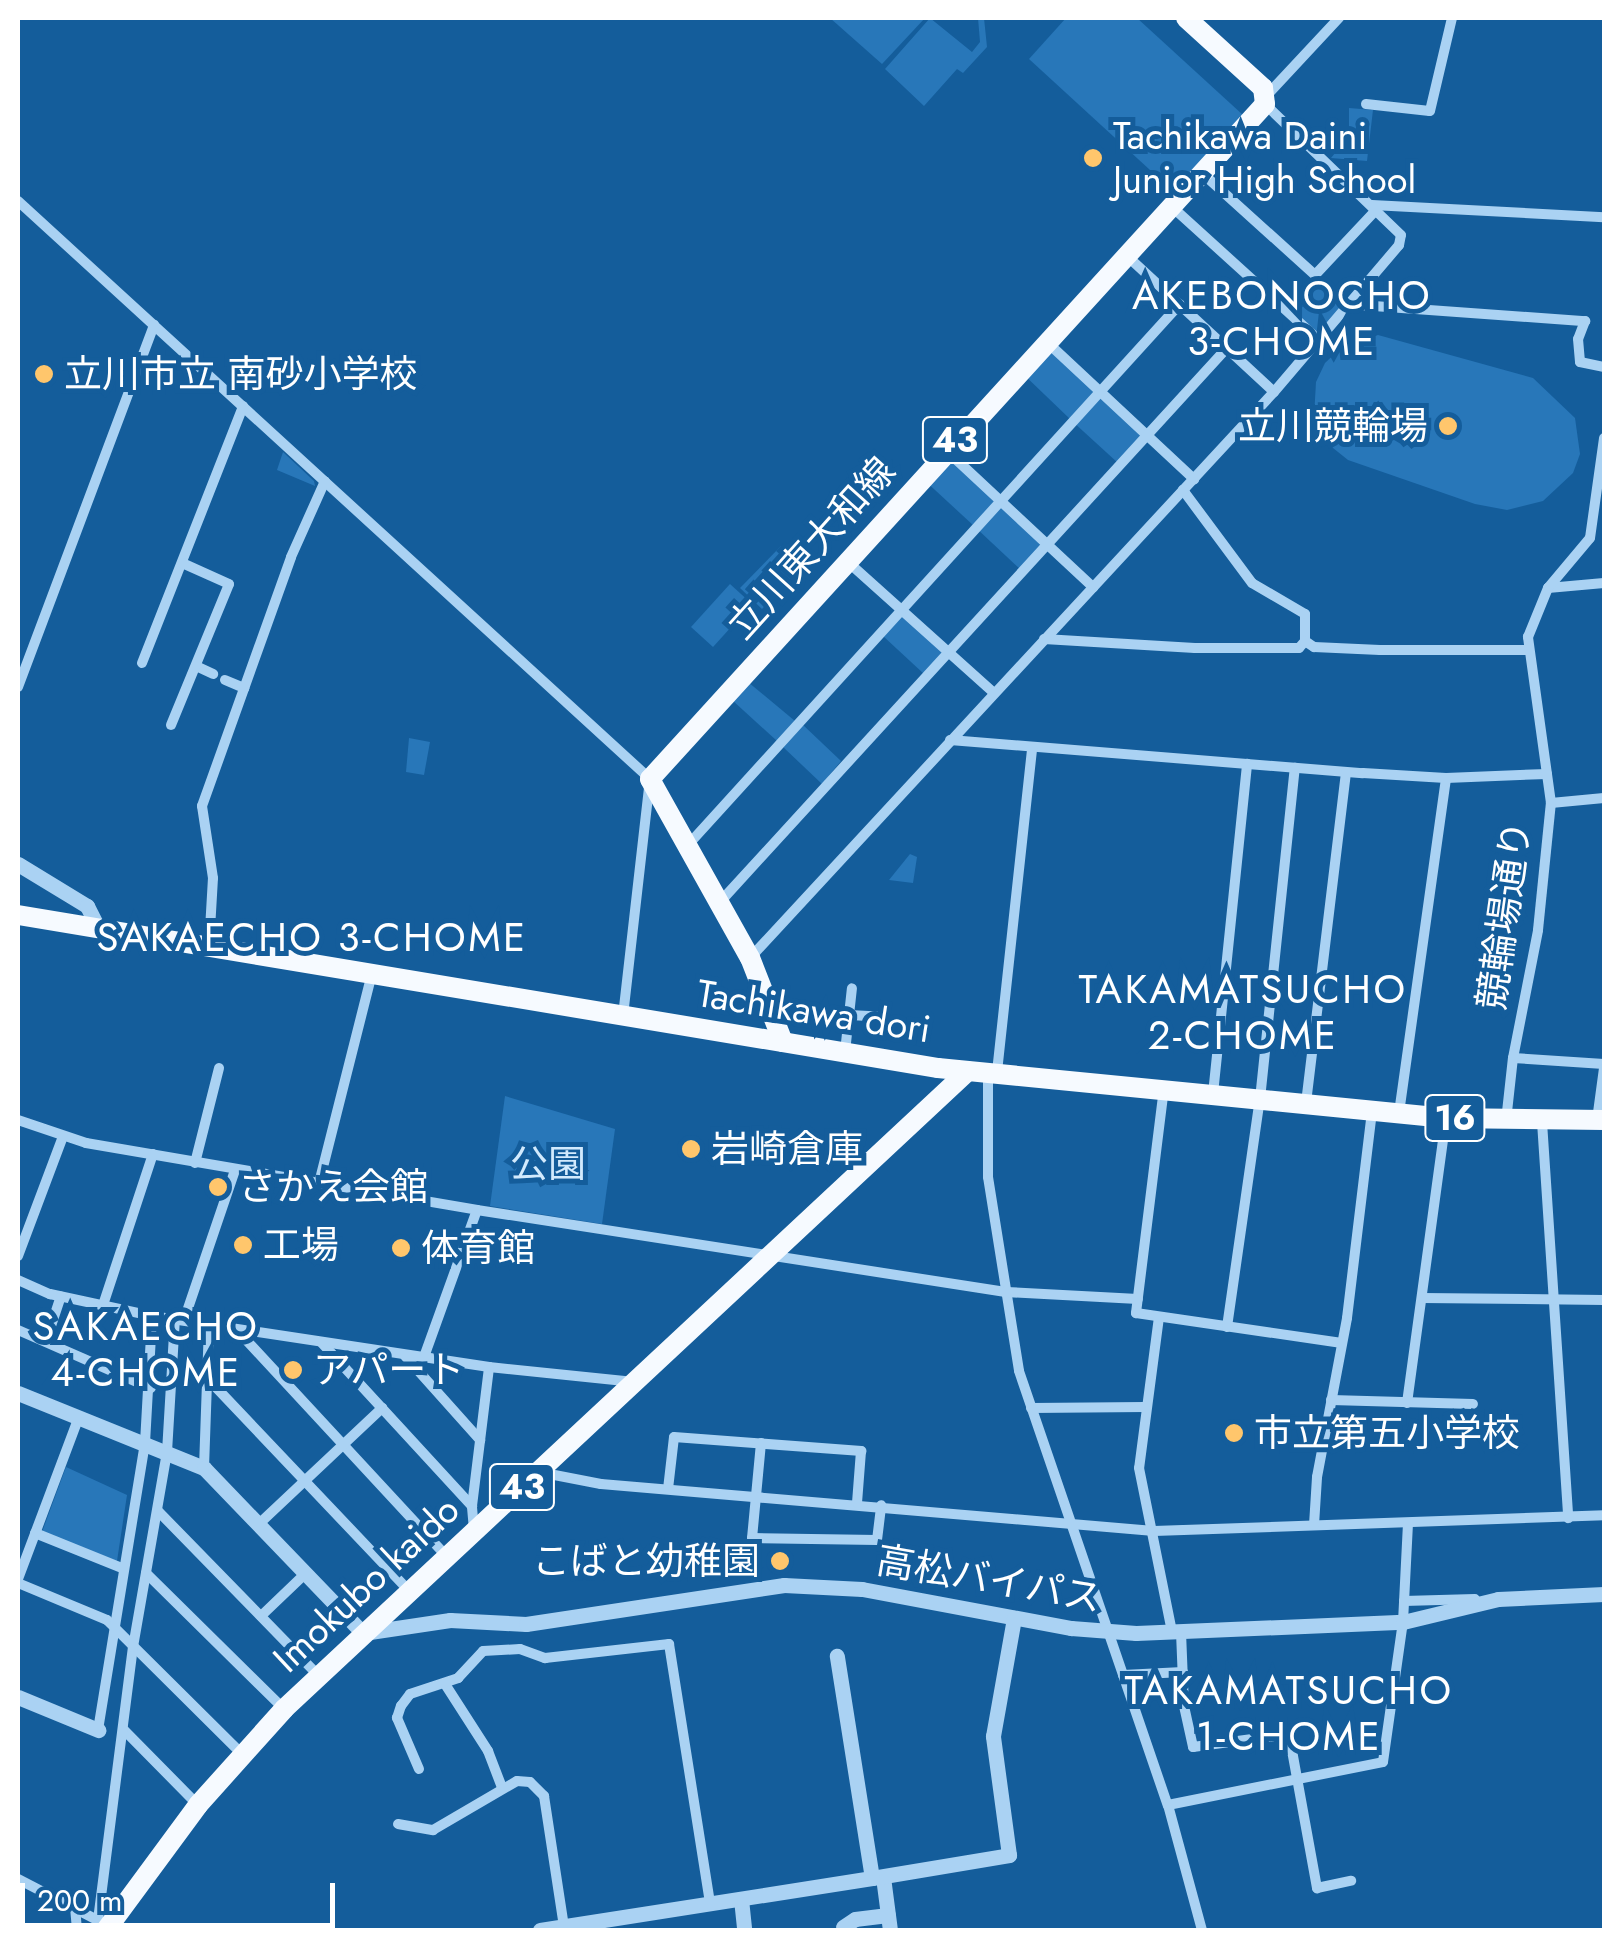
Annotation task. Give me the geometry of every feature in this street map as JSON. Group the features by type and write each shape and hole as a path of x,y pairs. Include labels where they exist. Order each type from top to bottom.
{"main road":[{"path":"1186,18 1263,88 1265,104"},
{"name":"立川東大和線","path":"650,779 1265,104"},
{"path":"650,779 750,958 783,1042"},
{"name":"Tachikawa dori","path":"18,915 845,1053 1446,1118 1600,1120"},
{"name":"Imokubo kaido","path":"105,1927 198,1805 318,1675 773,1256 984,1071"}],"street":[{"path":"750,958 1274,392 1399,245 1401,236 1265,104 1270,93 1339,18"},
{"path":"1366,104 1430,112 1452,18"},
{"path":"1201,172 1315,275 1373,207"},
{"path":"18,201 650,779 623,1015"},
{"path":"1170,204 1320,341"},
{"path":"1373,207 1604,217"},
{"path":"1125,254 1274,392"},
{"path":"688,845 1180,304"},
{"path":"1346,304 1585,321 1578,339 1580,362 1604,367"},
{"path":"18,687 154,324"},
{"path":"1046,340 1194,479"},
{"path":"720,902 1227,348"},
{"path":"142,664 243,406"},
{"name":"競輪場通り","path":"1506,1120 1513,1058 1538,930 1551,804 1528,650 1548,588 1590,538 1604,438"},
{"path":"946,450 1046,544 1096,584"},
{"path":"209,948 214,878 202,806 291,557 325,481"},
{"path":"1044,639 1299,648 1305,641 1305,614 1252,584 1184,490"},
{"path":"848,562 994,693"},
{"path":"172,724 228,584 182,564"},
{"path":"1548,588 1604,582"},
{"path":"1305,641 1314,647 1380,650 1528,650"},
{"path":"196,666 213,674"},
{"path":"226,680 244,688"},
{"path":"950,740 1446,778 1547,774"},
{"path":"1032,749 984,1071 985,1146 1006,1292 1019,1371 1168,1805 1202,1930"},
{"path":"1212,1094 1247,764"},
{"path":"1227,1327 1260,1099 1295,768"},
{"path":"1306,1103 1346,772"},
{"path":"1399,1113 1446,778"},
{"path":"1551,804 1604,798"},
{"path":"18,864 87,906 99,930"},
{"path":"319,1183 372,974"},
{"path":"845,1053 852,988"},
{"path":"849,1015 883,1017"},
{"path":"1513,1058 1604,1066 1600,1120"},
{"path":"196,1163 219,1068"},
{"path":"1164,1088 1136,1312 1342,1343"},
{"path":"1314,1525 1372,1110"},
{"path":"1406,1402 1446,1118"},
{"path":"18,1120 63,1136 196,1163 477,1210 1006,1292 1138,1299"},
{"path":"1542,1122 1568,1518"},
{"path":"18,1256 63,1136"},
{"path":"104,1304 153,1154"},
{"path":"105,1927 133,1647 167,1452 180,1320 235,1170"},
{"path":"424,1357 477,1210"},
{"path":"18,1280 61,1296 152,1316 489,1367 635,1382"},
{"path":"46,1340 61,1296"},
{"path":"1422,1298 1604,1300"},
{"path":"18,1697 98,1730 145,1444 152,1316"},
{"path":"1159,1318 1144,1407 1139,1468 1177,1632 1192,1747 1288,1734 1316,1888 1351,1881"},
{"path":"204,1468 209,1325"},
{"path":"18,1330 151,1388"},
{"path":"237,1330 447,1556"},
{"path":"322,1343 472,1506"},
{"path":"404,1355 480,1440"},
{"path":"474,1532 472,1506 489,1367"},
{"path":"209,1380 409,1592"},
{"path":"18,1392 204,1468 363,1633"},
{"path":"1331,1400 1473,1404"},
{"path":"1031,1408 1144,1407"},
{"path":"260,1523 382,1408"},
{"path":"80,1417 18,1581 107,1620 242,1754"},
{"path":"668,1489 674,1437 761,1443 861,1451 857,1504"},
{"path":"761,1443 752,1538 876,1540 880,1505"},
{"path":"538,1472 569,1481 1154,1531 1604,1516"},
{"path":"158,1511 318,1675"},
{"path":"1168,1805 1382,1762 1402,1622 1408,1523"},
{"path":"35,1533 124,1569"},
{"path":"261,1616 306,1572"},
{"path":"146,1573 284,1709"},
{"name":"高松バイパス","path":"363,1633 450,1620 526,1624 784,1584 862,1589 1109,1633 1402,1622 1501,1598 1604,1594"},
{"path":"1404,1601 1501,1598"},
{"path":"540,1930 1009,1854 993,1736 1014,1618"},
{"path":"418,1769 396,1718 410,1694 458,1678 483,1651 520,1649 545,1658 669,1644 710,1904"},
{"path":"837,1656 889,1923 855,1919 843,1926"},
{"path":"1123,1675 1182,1672"},
{"path":"445,1684 488,1752 502,1788"},
{"path":"124,1730 198,1805"},
{"path":"398,1824 433,1830 502,1788 517,1781 530,1782 544,1796 564,1928"},
{"path":"18,1879 76,1906 105,1927"},
{"path":"741,1899 744,1930"},
{"path":"76,1906 77,1930"}],"green space":[{"path":"830,18 925,18 882,64"},
{"path":"930,18 972,52 980,42 978,18 984,18 987,47 963,73 957,69 924,106 885,69"},
{"path":"1066,18 1137,18 1243,115 1174,192 1029,59"},
{"path":"1349,108 1373,110 1367,161 1331,158 1349,136"},
{"path":"1317,278 1345,303 1320,339 1295,317 1303,306 1298,301"},
{"name":"立川競輪場","path":"1378,335 1533,378 1575,418 1580,454 1573,473 1543,501 1507,510 1475,504 1348,460 1333,448 1314,417 1316,382 1325,363 1341,348"},
{"path":"1046,343 1096,390 1070,419 1020,371"},
{"path":"1098,392 1144,435 1118,463 1072,421"},
{"path":"946,451 997,500 974,526 922,478"},
{"path":"283,452 314,481 315,486 277,470"},
{"path":"999,501 1045,544 1021,570 975,527"},
{"path":"781,546 802,566 762,609 740,588"},
{"path":"730,584 752,604 713,647 691,627"},
{"path":"903,614 944,652 924,674 883,636"},
{"path":"748,682 795,721 777,741 732,700"},
{"path":"802,724 841,761 822,784 782,746"},
{"path":"409,738 430,742 424,775 406,772"},
{"path":"910,854 917,857 913,883 889,880"},
{"name":"公園","path":"505,1096 615,1129 602,1224 490,1206"},
{"path":"66,1467 127,1495 117,1561 42,1532"}],"place":[{"name":"Tachikawa Daini Junior High School","path":"1093,158"},
{"name":"立川市立 南砂小学校","path":"44,374"},
{"name":"立川競輪場","path":"1448,426"},
{"name":"岩崎倉庫","path":"691,1149"},
{"name":"さかえ会館","path":"218,1187"},
{"name":"工場","path":"243,1245"},
{"name":"体育館","path":"401,1248"},
{"name":"アパート","path":"293,1370"},
{"name":"市立第五小学校","path":"1234,1433"},
{"name":"こばと幼稚園","path":"780,1561"}],"district":[{"name":"AKEBONOCHO 3-CHOME","path":"1282,318"},
{"name":"SAKAECHO 3-CHOME","path":"312,937"},
{"name":"TAKAMATSUCHO 2-CHOME","path":"1243,1012"},
{"name":"SAKAECHO 4-CHOME","path":"146,1349"},
{"name":"TAKAMATSUCHO 1-CHOME","path":"1289,1713"}]}
